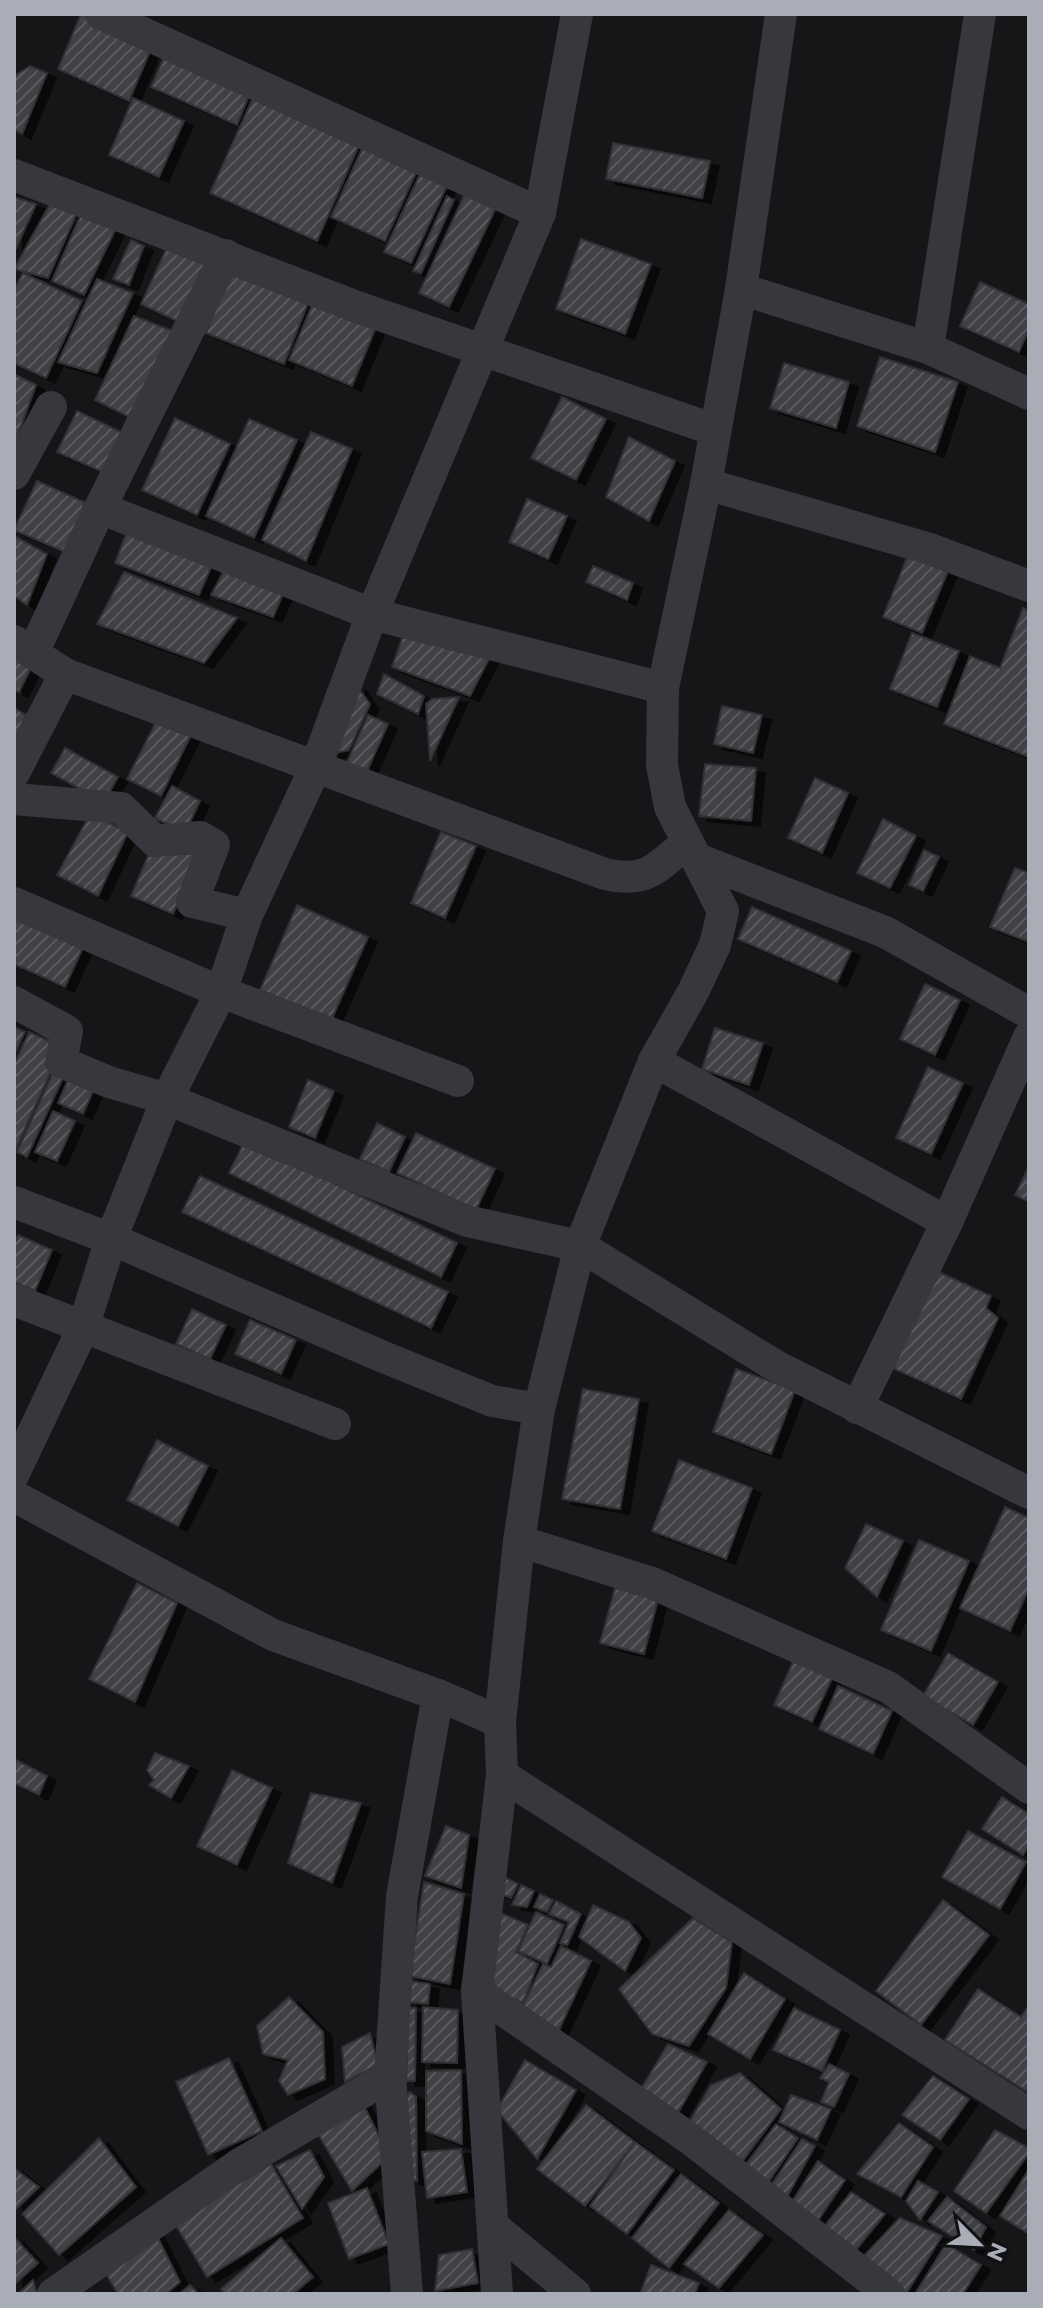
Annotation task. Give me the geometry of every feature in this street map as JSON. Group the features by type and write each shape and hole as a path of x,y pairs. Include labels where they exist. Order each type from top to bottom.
{"street":[{"path":"101,14 540,213"},
{"path":"14,1473 83,1328 111,1239 167,1099 221,992 247,915 316,766 372,614 540,213 577,14"},
{"path":"497,2294 477,1992 502,1775 500,1722 519,1541 539,1409 580,1246 654,1061 715,945 723,911 670,807 662,765 663,688 706,484 741,289 781,14"},
{"path":"928,348 980,14"},
{"path":"14,175 357,307 715,430"},
{"path":"226,255 100,508 24,647 65,674 605,874 627,879 645,876 693,851"},
{"path":"741,289 928,348 1029,394"},
{"path":"14,474 51,407"},
{"path":"706,484 927,548 1029,586"},
{"path":"100,508 372,614 663,688"},
{"path":"14,773 65,674"},
{"path":"14,799 121,808 155,841 200,837 214,845 192,902 247,915"},
{"path":"693,851 885,932 1029,1013"},
{"path":"14,903 221,992 458,1081"},
{"path":"14,1002 67,1031 61,1062 109,1082 167,1099 467,1221 580,1246 776,1366 1029,1493"},
{"path":"857,1408 947,1222 1029,1037"},
{"path":"654,1061 947,1222"},
{"path":"14,1202 111,1239 492,1401 539,1409"},
{"path":"14,1300 335,1424"},
{"path":"14,1496 273,1635 438,1695 500,1722"},
{"path":"519,1541 652,1583 888,1687 1029,1788"},
{"path":"400,2289 390,2076 402,1896 438,1695"},
{"path":"502,1775 1029,2114"},
{"path":"477,1992 689,2138 889,2294"},
{"path":"53,2294 238,2165 390,2076"},
{"path":"493,2226 575,2294"}],"building":[{"path":"81,14 153,44 129,101 58,69"},
{"path":"167,50 252,88 237,125 151,87"},
{"path":"30,66 47,73 22,134 14,129 14,76"},
{"path":"257,89 363,136 317,241 210,193"},
{"path":"133,98 184,121 159,177 109,155"},
{"path":"366,140 420,164 385,241 331,217"},
{"path":"613,143 710,161 702,198 606,179"},
{"path":"425,163 452,175 411,263 384,252"},
{"path":"469,185 500,199 449,307 419,293"},
{"path":"447,196 454,200 421,273 413,271"},
{"path":"14,197 36,204 14,253"},
{"path":"50,204 77,213 48,278 14,269"},
{"path":"84,207 118,224 84,295 52,281"},
{"path":"581,239 651,264 625,334 556,309"},
{"path":"131,240 144,246 129,285 113,279"},
{"path":"169,243 213,260 185,325 141,304"},
{"path":"234,262 312,293 284,364 206,333"},
{"path":"23,273 82,301 46,378 14,363 14,289"},
{"path":"97,279 133,293 97,373 58,362"},
{"path":"980,282 1029,304 1029,329 1019,352 960,326"},
{"path":"316,296 378,322 352,386 289,360"},
{"path":"134,316 178,333 137,421 95,400"},
{"path":"880,357 958,382 935,452 857,426"},
{"path":"784,363 849,382 836,428 770,408"},
{"path":"14,374 36,385 14,446"},
{"path":"562,397 606,419 576,480 531,458"},
{"path":"77,411 125,434 105,473 57,452"},
{"path":"175,418 230,444 197,515 142,490"},
{"path":"249,419 297,440 254,538 206,516"},
{"path":"311,432 352,449 306,561 262,540"},
{"path":"629,437 675,461 649,521 606,497"},
{"path":"37,481 84,502 74,556 14,530"},
{"path":"527,499 567,516 548,559 509,542"},
{"path":"129,527 215,558 199,595 115,563"},
{"path":"14,536 47,554 27,605 14,596"},
{"path":"908,555 948,571 922,633 883,617"},
{"path":"593,566 633,583 627,600 586,582"},
{"path":"226,567 286,587 273,617 211,595"},
{"path":"124,572 237,618 204,663 97,624"},
{"path":"1023,608 1029,611 1029,757 944,724 970,656 1000,668"},
{"path":"405,630 494,649 470,696 392,667"},
{"path":"912,633 959,651 937,707 890,689"},
{"path":"14,648 35,660 19,692 14,690"},
{"path":"384,674 424,696 418,714 377,694"},
{"path":"357,686 370,704 349,750 329,754"},
{"path":"459,697 430,761 426,704 432,699"},
{"path":"722,706 762,715 753,753 714,744"},
{"path":"14,708 26,715 14,742"},
{"path":"368,715 388,724 364,778 344,769"},
{"path":"159,716 192,733 161,796 127,779"},
{"path":"65,748 118,777 104,802 51,773"},
{"path":"705,764 756,768 751,821 699,816"},
{"path":"815,778 848,793 822,853 788,838"},
{"path":"172,786 200,801 185,833 155,818"},
{"path":"90,814 128,832 98,896 57,875"},
{"path":"883,819 916,836 890,888 857,873"},
{"path":"441,832 476,846 445,918 411,903"},
{"path":"924,850 939,857 923,891 909,885"},
{"path":"200,853 173,914 131,896 148,856"},
{"path":"1015,868 1029,873 1029,942 990,927"},
{"path":"297,905 368,937 331,1021 260,990"},
{"path":"752,907 851,951 837,982 738,939"},
{"path":"14,908 86,941 65,987 14,964"},
{"path":"925,984 960,1000 935,1055 900,1039"},
{"path":"14,1027 25,1032 14,1055"},
{"path":"715,1028 763,1043 749,1085 702,1069"},
{"path":"29,1032 62,1047 14,1153 14,1065"},
{"path":"56,1066 66,1071 27,1157 17,1152"},
{"path":"928,1067 963,1083 931,1154 896,1138"},
{"path":"72,1071 97,1082 83,1114 58,1103"},
{"path":"308,1080 334,1091 315,1138 289,1127"},
{"path":"53,1111 75,1121 57,1161 35,1152"},
{"path":"377,1123 405,1137 389,1172 360,1159"},
{"path":"416,1133 495,1169 476,1210 397,1173"},
{"path":"245,1140 457,1243 441,1277 229,1173"},
{"path":"1029,1166 1029,1202 1015,1195"},
{"path":"200,1176 448,1292 431,1328 182,1212"},
{"path":"18,1235 52,1250 35,1291 14,1282 14,1245"},
{"path":"934,1270 991,1296 986,1308 998,1318 961,1399 890,1367"},
{"path":"192,1309 226,1325 210,1359 176,1344"},
{"path":"250,1320 296,1340 281,1374 235,1354"},
{"path":"736,1369 795,1390 771,1454 713,1432"},
{"path":"583,1389 639,1399 620,1509 562,1499"},
{"path":"157,1440 208,1466 178,1526 127,1500"},
{"path":"679,1460 752,1488 726,1559 652,1531"},
{"path":"1005,1507 1029,1518 1029,1588 1010,1631 960,1608"},
{"path":"866,1524 903,1541 877,1597 845,1568"},
{"path":"919,1540 969,1561 931,1651 881,1630"},
{"path":"137,1583 177,1603 135,1702 89,1679"},
{"path":"615,1588 658,1599 644,1654 600,1643"},
{"path":"948,1653 998,1682 973,1725 923,1696"},
{"path":"795,1657 834,1674 812,1722 774,1705"},
{"path":"838,1686 892,1711 873,1754 819,1729"},
{"path":"155,1753 189,1766 171,1798 149,1785 154,1780 147,1770"},
{"path":"16,1760 47,1776 39,1795 14,1783"},
{"path":"232,1770 272,1788 237,1865 197,1846"},
{"path":"311,1793 361,1803 332,1883 288,1863"},
{"path":"1002,1797 1029,1814 1029,1846 1023,1855 982,1829"},
{"path":"446,1826 469,1835 461,1888 425,1876"},
{"path":"968,1831 1026,1862 1000,1909 942,1877"},
{"path":"500,1875 518,1884 511,1898 494,1891"},
{"path":"424,1882 464,1894 450,1984 409,1976"},
{"path":"521,1885 534,1891 527,1907 512,1905"},
{"path":"540,1894 553,1900 547,1912 534,1907"},
{"path":"943,1900 989,1935 921,2025 876,1991"},
{"path":"556,1901 581,1914 567,1945 560,1943 569,1922 549,1914"},
{"path":"593,1905 629,1922 641,1938 625,1971 579,1937"},
{"path":"496,1911 528,1925 516,1952 538,1964 523,2003 481,1986"},
{"path":"536,1912 564,1925 547,1964 518,1951"},
{"path":"693,1918 732,1942 726,1988 689,2046 652,2034 619,1989"},
{"path":"561,1946 591,1961 559,2030 520,2012 543,1964 551,1967"},
{"path":"744,1973 785,1999 750,2059 708,2034"},
{"path":"411,1981 430,1984 428,2004 408,2002"},
{"path":"978,1989 1021,2017 1029,2005 1029,2093 945,2040"},
{"path":"289,1997 323,2032 325,2079 288,2095 279,2081 288,2060 263,2054 257,2026"},
{"path":"423,2007 458,2010 457,2063 422,2062"},
{"path":"409,2008 416,2008 415,2081 406,2081"},
{"path":"794,2008 840,2030 822,2071 773,2050"},
{"path":"370,2033 378,2065 345,2082 342,2047"},
{"path":"668,2044 707,2062 674,2120 638,2094"},
{"path":"229,2058 262,2131 208,2155 176,2082"},
{"path":"525,2060 576,2090 537,2159 497,2110"},
{"path":"829,2064 849,2074 834,2107 821,2102 829,2082 820,2078"},
{"path":"461,2070 462,2144 426,2131 426,2071"},
{"path":"740,2073 781,2109 736,2170 685,2129 711,2085"},
{"path":"933,2076 969,2099 940,2140 902,2115"},
{"path":"410,2092 416,2097 417,2181 410,2179 403,2099"},
{"path":"791,2095 831,2109 817,2140 779,2122"},
{"path":"362,2102 389,2156 352,2191 318,2134"},
{"path":"586,2105 635,2142 585,2206 537,2169"},
{"path":"899,2123 933,2147 901,2197 857,2174"},
{"path":"776,2124 798,2138 763,2190 741,2171"},
{"path":"995,2130 1029,2148 1029,2153 986,2213 954,2191"},
{"path":"99,2138 136,2187 59,2255 22,2214"},
{"path":"802,2139 815,2146 782,2206 766,2193"},
{"path":"635,2142 674,2170 627,2234 590,2206"},
{"path":"461,2149 467,2192 427,2198 422,2152"},
{"path":"310,2150 324,2177 302,2209 276,2166"},
{"path":"818,2161 845,2180 813,2228 788,2208"},
{"path":"271,2164 303,2218 207,2277 174,2222"},
{"path":"14,2168 39,2187 14,2211"},
{"path":"1029,2169 1029,2234 1000,2216"},
{"path":"681,2174 719,2203 669,2268 632,2238"},
{"path":"918,2181 938,2192 920,2220 906,2201"},
{"path":"367,2188 389,2244 349,2259 328,2203"},
{"path":"851,2192 885,2214 851,2256 820,2232"},
{"path":"947,2197 986,2227 974,2250 928,2221"},
{"path":"729,2210 763,2235 719,2288 684,2264"},
{"path":"900,2218 942,2236 906,2294 859,2261"},
{"path":"154,2230 180,2282 166,2294 118,2294 101,2266"},
{"path":"14,2237 38,2263 14,2285"},
{"path":"281,2238 313,2277 293,2294 225,2294 221,2289"},
{"path":"946,2244 981,2265 963,2294 915,2294"},
{"path":"472,2249 478,2283 435,2291 439,2255"},
{"path":"651,2265 699,2283 695,2294 640,2294"},
{"path":"33,2280 37,2294 18,2294"},
{"path":"190,2285 199,2294 179,2294"}]}
